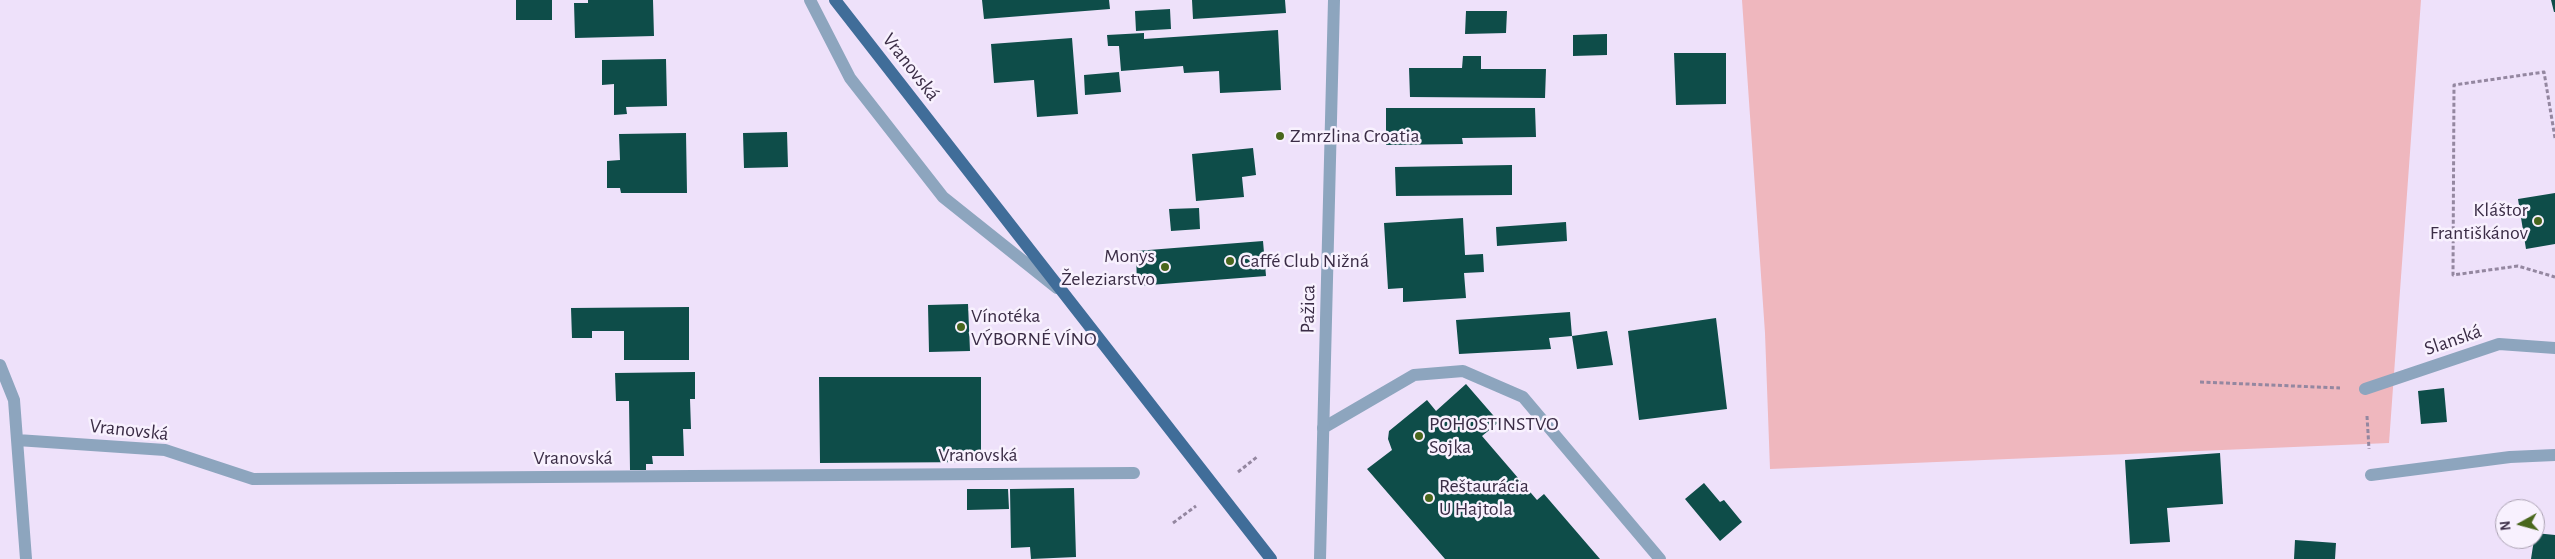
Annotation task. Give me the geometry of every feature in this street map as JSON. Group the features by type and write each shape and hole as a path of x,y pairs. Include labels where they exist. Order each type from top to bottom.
{"main road":[{"name":"Vranovská","path":"834,0 1272,559"}],"street":[{"path":"810,0 850,78 943,197 1065,295"},
{"name":"Pažica","path":"1320,559 1334,0"},
{"name":"Slanská","path":"2365,390 2499,344 2555,348"},
{"path":"0,365 14,400 26,559"},
{"path":"1324,428 1414,375 1463,371 1523,397 1660,559"},
{"name":"Vranovská","path":"17,440 165,450 253,479 1134,473"},
{"path":"2371,475 2510,457 2555,455"}],"path":[{"path":"2555,138 2544,72 2454,85 2453,275 2518,266 2555,277"},
{"path":"2200,382 2365,390 2371,475"}],"shaded area":[{"path":"1742,0 2421,0 2389,443 1770,469 1765,333"}],"building":[{"path":"516,0 552,0 552,20 516,20"},
{"path":"588,0 653,0 654,36 575,38 574,3 588,3"},
{"path":"982,0 1109,0 1110,9 984,19"},
{"path":"1192,0 1285,0 1286,13 1193,19"},
{"path":"2551,0 2555,0 2555,12 2554,12"},
{"path":"1170,9 1171,29 1136,31 1135,11"},
{"path":"1466,11 1507,11 1506,33 1465,34"},
{"path":"1278,30 1281,90 1220,93 1219,71 1184,73 1183,66 1121,71 1119,46 1108,46 1107,35 1144,33 1144,39"},
{"path":"1607,34 1607,55 1573,56 1573,35"},
{"path":"1072,38 1078,114 1037,117 1034,80 994,83 991,44"},
{"path":"1674,53 1726,53 1726,104 1676,105"},
{"path":"1463,56 1481,56 1481,69 1546,69 1545,98 1410,97 1409,68 1462,68"},
{"path":"666,59 667,106 626,107 627,114 614,115 614,84 602,85 602,60"},
{"path":"1119,72 1121,92 1085,95 1084,75"},
{"path":"1386,108 1535,108 1536,137 1462,138 1463,144 1386,145"},
{"path":"787,132 788,167 744,168 743,133"},
{"path":"686,133 687,193 621,193 620,188 607,188 607,161 620,160 619,134"},
{"path":"1253,148 1256,175 1242,177 1244,197 1196,201 1192,154"},
{"path":"1512,165 1512,195 1396,196 1395,167"},
{"name":"Kláštor Františkánov","path":"2555,193 2555,244 2526,249 2518,199"},
{"path":"1199,208 1200,229 1171,231 1169,209"},
{"path":"1463,218 1465,255 1483,254 1484,272 1464,273 1466,298 1403,302 1403,288 1388,289 1384,223"},
{"path":"1566,222 1567,241 1497,246 1496,227"},
{"path":"1263,241 1266,276 1137,286 1136,251"},
{"path":"968,304 970,351 929,352 928,305"},
{"path":"689,307 689,360 624,360 624,331 592,331 592,338 572,338 571,308"},
{"path":"1570,312 1572,336 1549,338 1551,349 1459,354 1456,320"},
{"path":"1716,318 1727,409 1639,420 1628,331"},
{"path":"1607,331 1613,365 1577,369 1572,336"},
{"path":"695,372 695,399 690,399 691,429 683,429 684,456 652,456 653,464 646,464 646,470 630,470 629,401 616,401 615,373"},
{"path":"819,377 981,377 981,462 820,463"},
{"path":"1466,384 1499,422 1482,436 1537,500 1544,494 1600,559 1445,559 1367,469 1392,450 1388,439 1389,431 1427,400 1436,411"},
{"path":"2444,388 2447,422 2421,424 2418,391"},
{"path":"2220,453 2223,504 2167,508 2170,542 2130,544 2125,460"},
{"path":"1704,483 1720,502 1724,500 1742,522 1720,541 1685,499"},
{"path":"1074,488 1076,557 1031,559 1030,547 1011,548 1010,489"},
{"path":"967,489 1008,489 1009,509 967,510"},
{"path":"2545,534 2555,535 2555,559 2531,559 2533,549 2545,549"},
{"path":"2295,540 2336,543 2335,559 2294,559"}],"place":[{"name":"Zmrzlina Croatia","path":"1280,136"},
{"name":"Kláštor Františkánov","path":"2538,221"},
{"name":"Caffé Club Nižná","path":"1230,261"},
{"name":"Monys Železiarstvo","path":"1165,267"},
{"name":"Vínotéka VÝBORNÉ VÍNO","path":"961,327"},
{"name":"POHOSTINSTVO Sojka","path":"1419,436"},
{"name":"Reštaurácia U Hajtola","path":"1429,498"}]}
